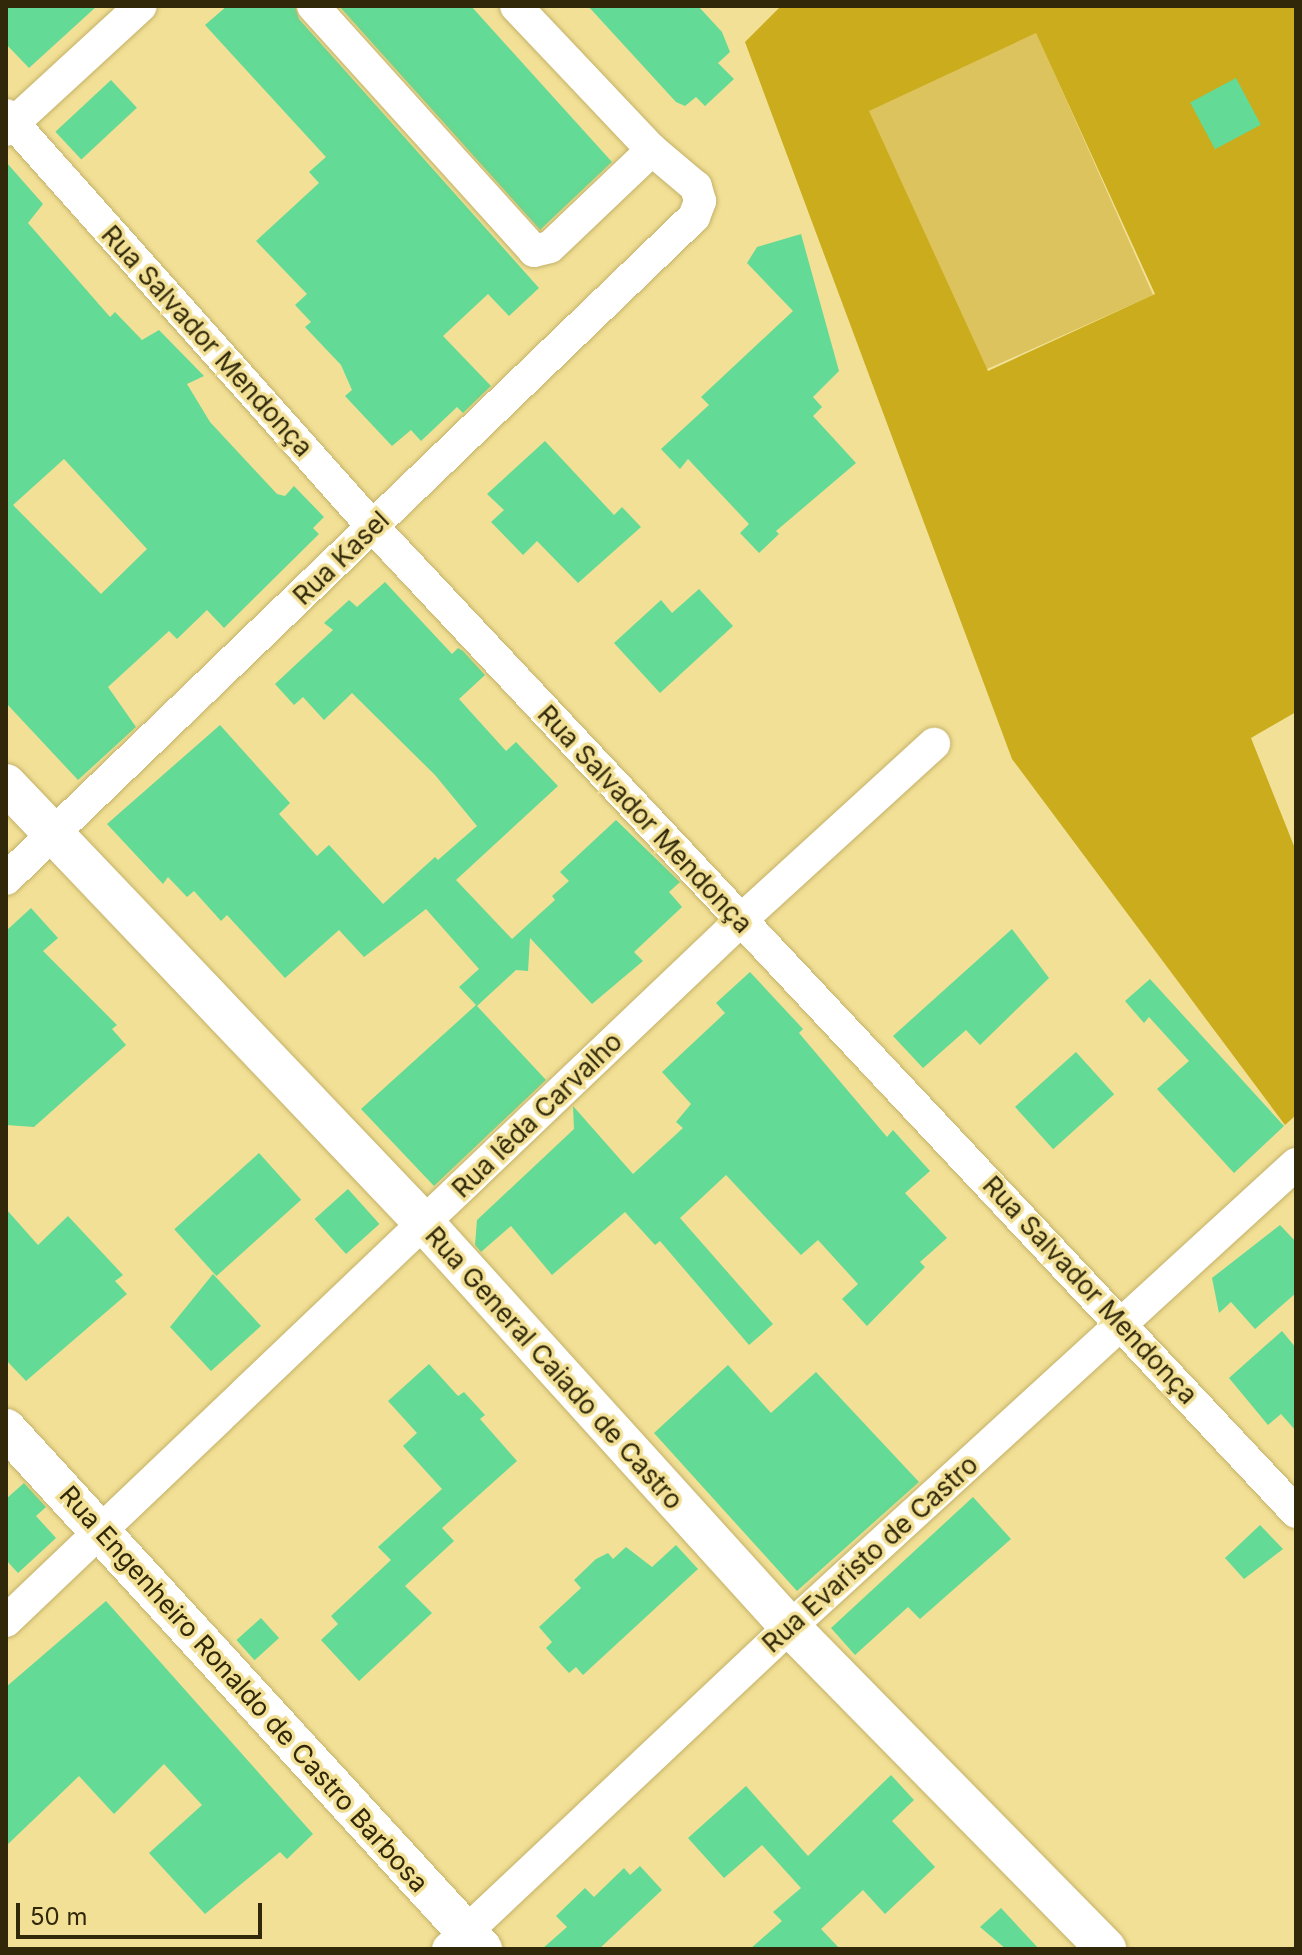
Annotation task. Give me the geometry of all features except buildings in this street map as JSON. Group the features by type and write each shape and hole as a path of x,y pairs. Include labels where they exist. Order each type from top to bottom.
{"street":[{"path":"8,123 141,6"},
{"path":"313,6 534,251 550,247 652,150 516,6"},
{"name":"Rua Salvador Mendonça","path":"8,123 373,527 740,921 1124,1324 1296,1512"},
{"name":"Rua Kasel","path":"6,879 677,238 694,217 699,193 652,150"},
{"name":"Rua Iêda Carvalho","path":"6,1621 103,1534 740,921 934,744"},
{"name":"Rua General Caiado de Castro","path":"6,784 424,1223 790,1627 1106,1949"},
{"name":"Rua Evaristo de Castro","path":"465,1943 790,1627 1296,1164"},
{"name":"Rua Engenheiro Ronaldo de Castro Barbosa","path":"6,1429 103,1534 465,1943"}],"shaded area":[{"path":"781,6 1296,6 1296,712 1251,738 1296,851 1296,1115 1285,1125 1012,759 745,42","holes":["1036,33 1155,294 988,371 869,111"]},
{"path":"1036,32 1153,295 983,371 866,108"}]}
